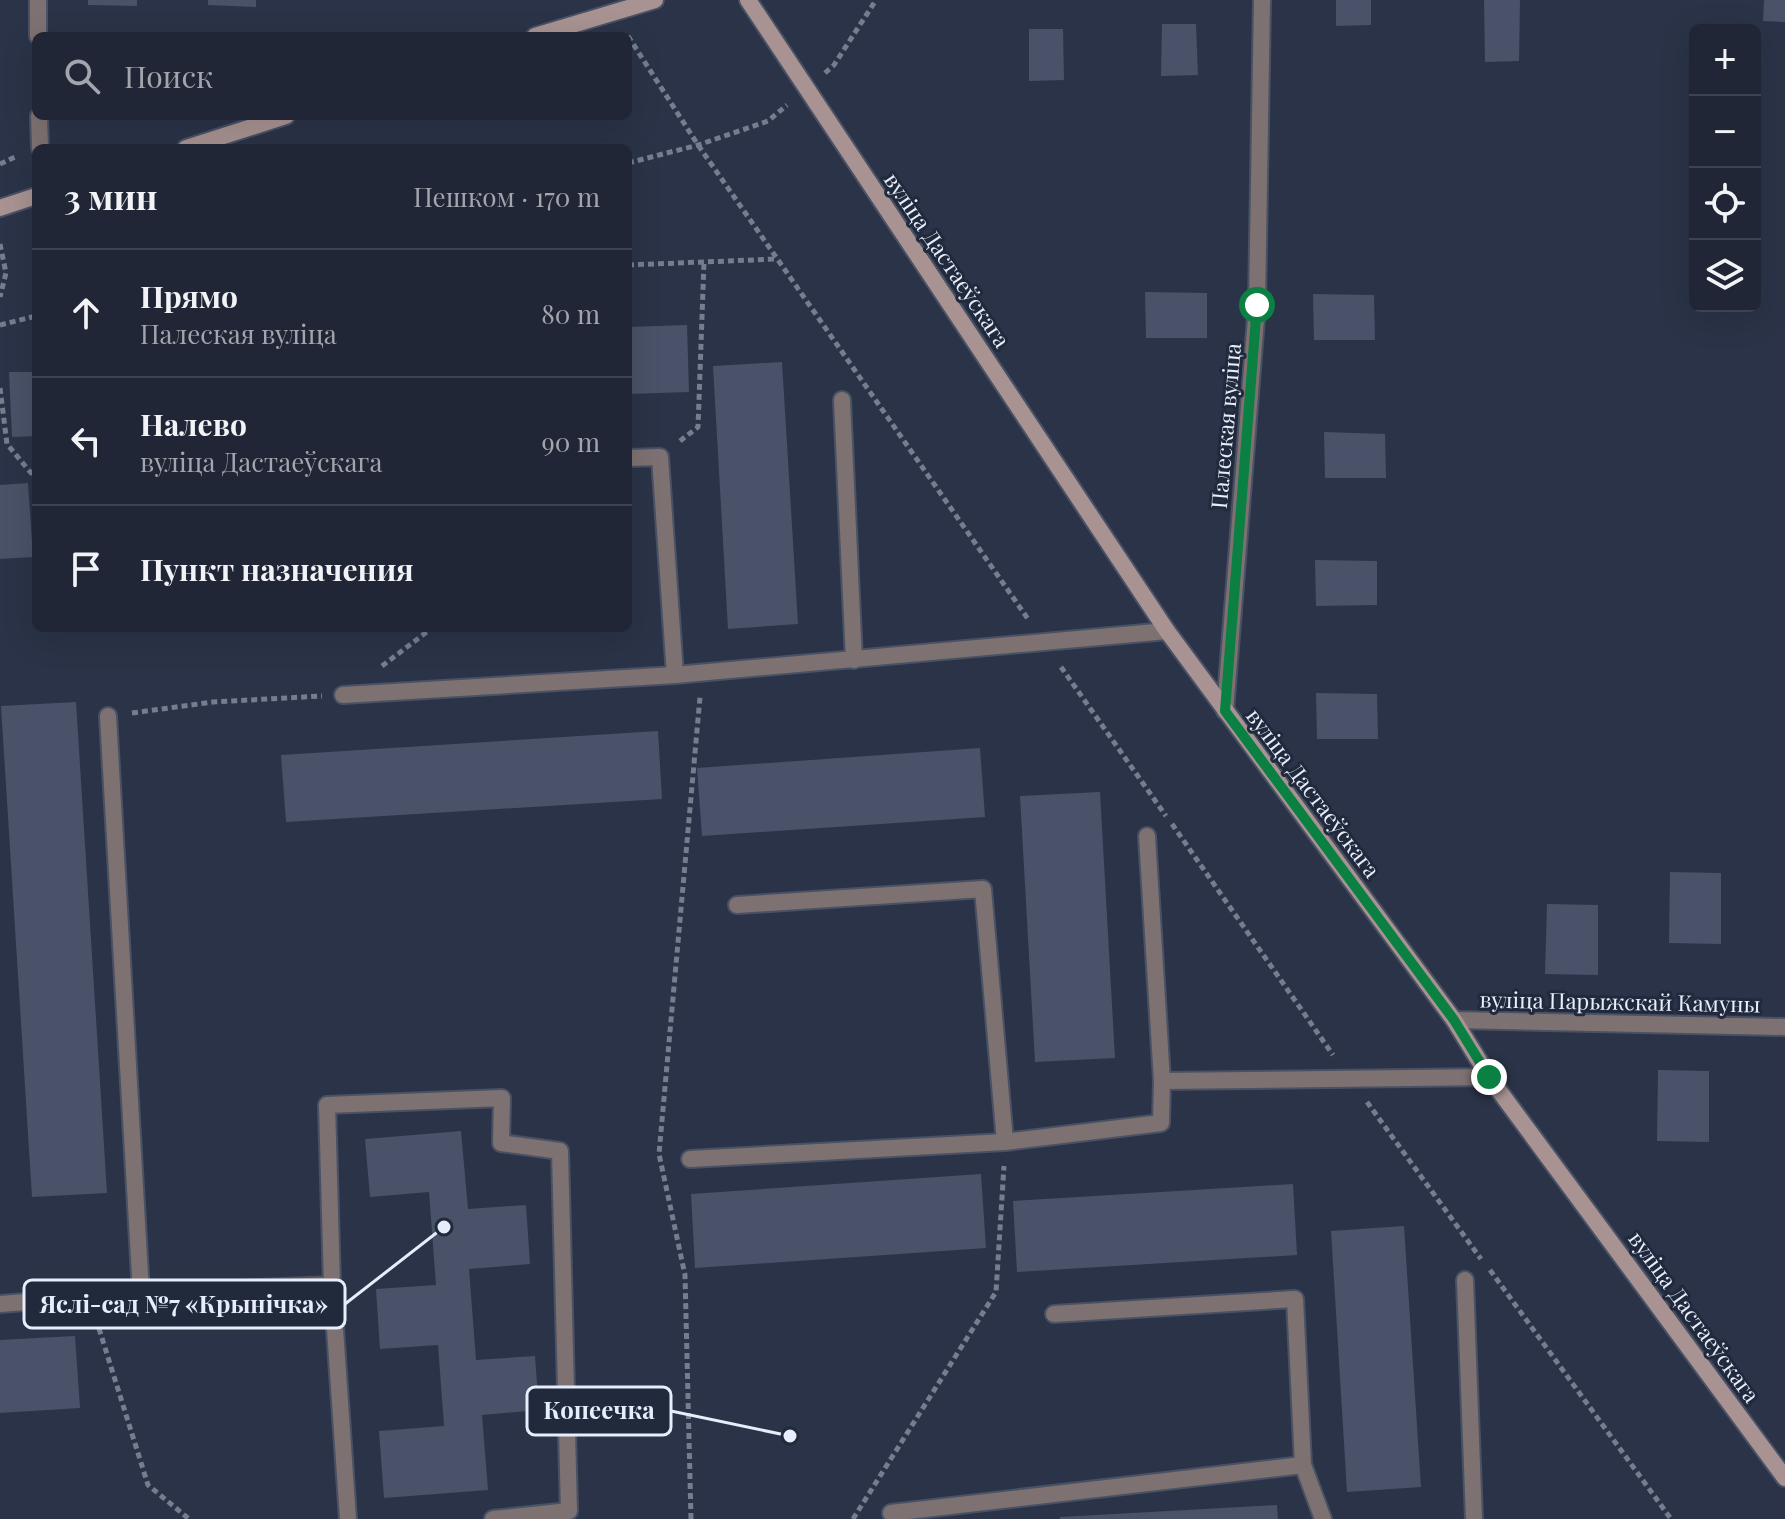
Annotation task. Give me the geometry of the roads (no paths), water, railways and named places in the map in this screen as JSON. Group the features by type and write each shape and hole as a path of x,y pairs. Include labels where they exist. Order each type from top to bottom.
{"street":[{"path":"38,0 38,32"},
{"path":"547,32 632,3 655,0"},
{"name":"вуліца Дастаеўскага","path":"748,0 1167,631 1454,1020 1489,1077 1785,1478"},
{"name":"Палеская вуліца","path":"1225,711 1257,305 1262,0"},
{"path":"39,120 40,144"},
{"path":"198,144 274,120"},
{"path":"0,208 32,197"},
{"path":"842,400 854,660"},
{"path":"632,458 660,457 675,675"},
{"path":"343,695 702,673 1167,631"},
{"path":"108,716 141,1293"},
{"path":"690,1159 1005,1142 1161,1123 1162,1081 1147,836"},
{"path":"737,905 983,889 1005,1142"},
{"name":"вуліца Парыжскай Камуны","path":"1454,1020 1785,1027"},
{"path":"1162,1081 1489,1077"},
{"path":"348,1519 332,1285 327,1105 502,1098 501,1143 560,1151 569,1511 493,1519"},
{"path":"1465,1280 1474,1519"},
{"path":"0,1304 141,1293 332,1285"},
{"path":"1054,1314 1295,1299 1303,1465 1323,1519"},
{"path":"891,1513 1303,1465"}],"place":[{"name":"Яслі-сад №7 «Крынічка»","path":"444,1227"},
{"name":"Копеечка","path":"790,1436"}]}
